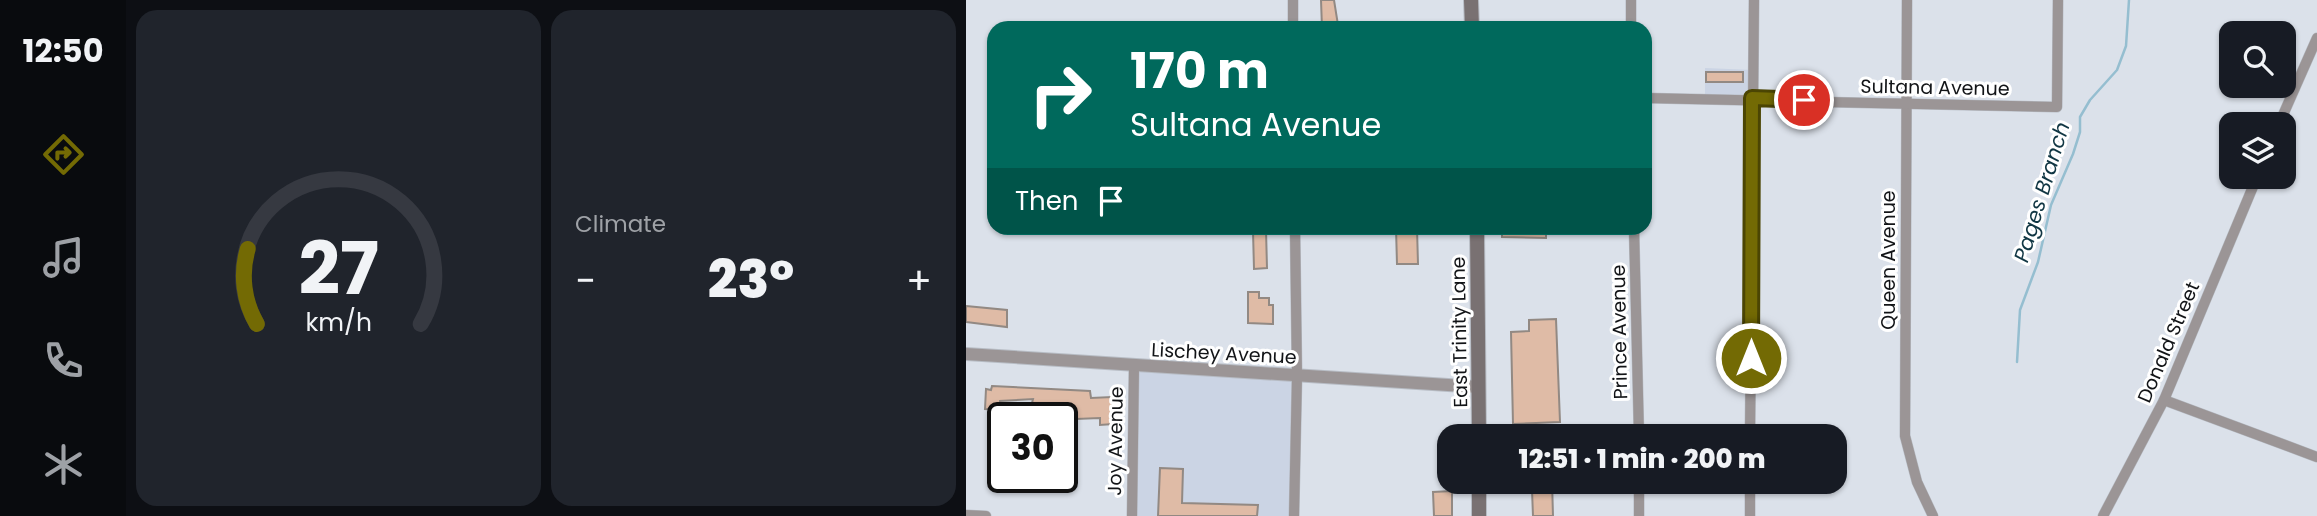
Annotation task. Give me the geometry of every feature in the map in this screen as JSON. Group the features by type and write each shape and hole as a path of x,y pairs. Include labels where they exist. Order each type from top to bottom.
{"main road":[{"path":"1471,0 1472,21"},
{"name":"East Trinity Lane","path":"1477,235 1479,424"},
{"path":"1479,494 1479,516"}],"street":[{"path":"1293,0 1293,21"},
{"path":"1631,0 1631,21"},
{"path":"1750,424 1754,0"},
{"name":"Queen Avenue","path":"1907,0 1905,436 1917,482 1933,516"},
{"name":"Sultana Avenue","path":"1652,98 1752,98 2057,107 2058,0"},
{"path":"2284,112 2317,38"},
{"name":"Donald Street","path":"2103,516 2164,400 2252,189"},
{"path":"1294,516 1297,376 1295,235"},
{"name":"Prince Avenue","path":"1634,235 1639,424"},
{"name":"Lischey Avenue","path":"966,354 1134,367 1479,387"},
{"name":"Joy Avenue","path":"1132,516 1134,367"},
{"path":"2164,400 2317,457"},
{"path":"1639,494 1639,516"},
{"path":"1750,494 1750,516"},
{"path":"966,515 986,516"}],"shaded area":[{"path":"1705,68 1753,70 1752,98 1705,99"},
{"path":"1134,367 1297,376 1296,516 1131,516"}],"building":[{"path":"1321,0 1334,0 1337,21 1322,21"},
{"path":"1706,72 1743,72 1743,82 1706,82"},
{"path":"1253,235 1266,235 1267,268 1254,269"},
{"path":"1396,235 1417,235 1418,264 1397,264"},
{"path":"1502,235 1546,235 1546,238"},
{"path":"1248,292 1259,292 1259,298 1269,298 1269,305 1273,305 1273,324 1248,323"},
{"path":"966,306 1007,310 1007,327 966,322"},
{"path":"1556,319 1560,422 1513,424 1511,332 1529,331 1529,320"},
{"path":"992,386 1090,391 1091,398 1112,397 1113,424 1100,425 1100,418 1078,419 1078,402 1032,402 1033,399 1000,401 987,402 985,409 986,389 991,390"},
{"path":"1160,468 1183,469 1182,503 1258,505 1257,516 1158,516"},
{"path":"1433,492 1452,494 1452,516 1434,516"},
{"path":"1532,494 1552,494 1553,516 1533,516"}],"waterway":[{"name":"Pages Branch","path":"2017,362 2020,310 2038,262 2051,205 2073,154 2080,132 2080,117 2090,100 2117,70 2126,46 2129,0"}],"route":[{"path":"1751,358 1752,98 1804,100"}]}
